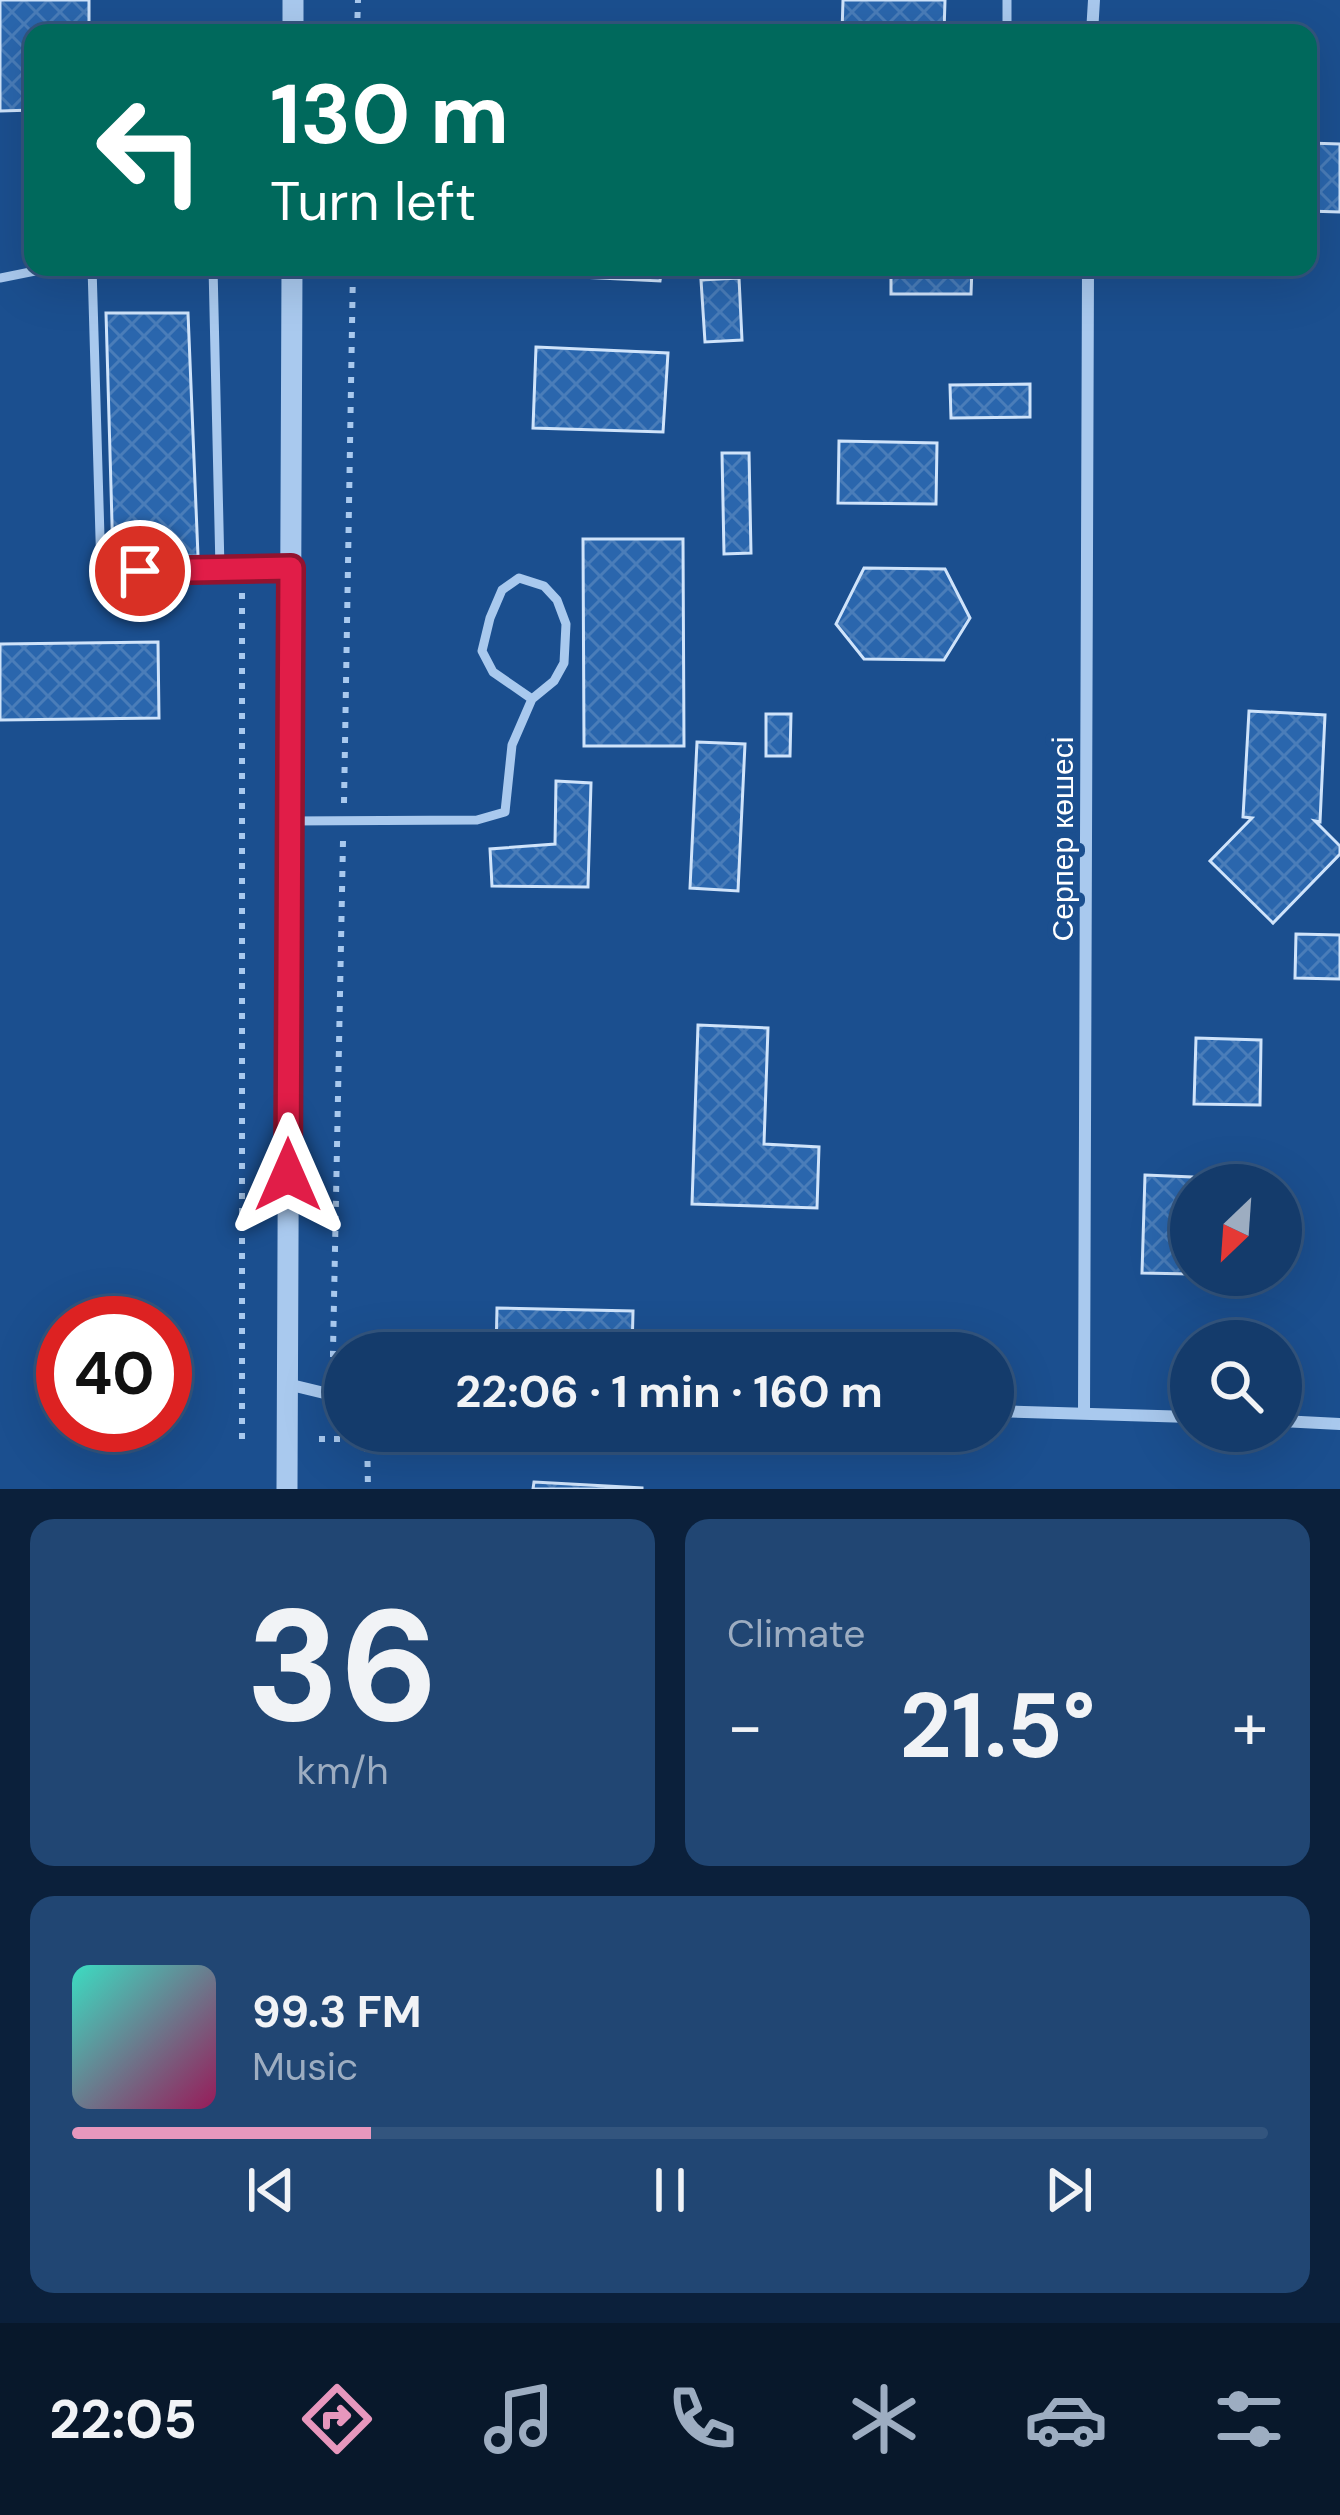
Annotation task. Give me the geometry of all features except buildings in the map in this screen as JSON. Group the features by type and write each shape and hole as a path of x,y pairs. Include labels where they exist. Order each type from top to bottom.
{"street":[{"path":"287,1489 292,276"},
{"name":"Серпер көшесі","path":"1084,1412 1088,276"},
{"path":"287,1384 324,1394"},
{"path":"1014,1411 1170,1416"},
{"path":"1302,1422 1340,1424"}],"lane":[{"path":"92,276 100,571 291,568"},
{"path":"213,276 220,569"},
{"path":"289,821 477,820 506,812 512,745 532,699 554,681 564,662 566,624 557,600 544,586 519,578 502,590 482,651 493,673 532,699"}],"path":[{"path":"242,569 242,1438"},
{"path":"319,1439 324,1439"},
{"path":"367,1452 368,1489"}],"route":[{"path":"140,571 291,568 288,1175"}]}
